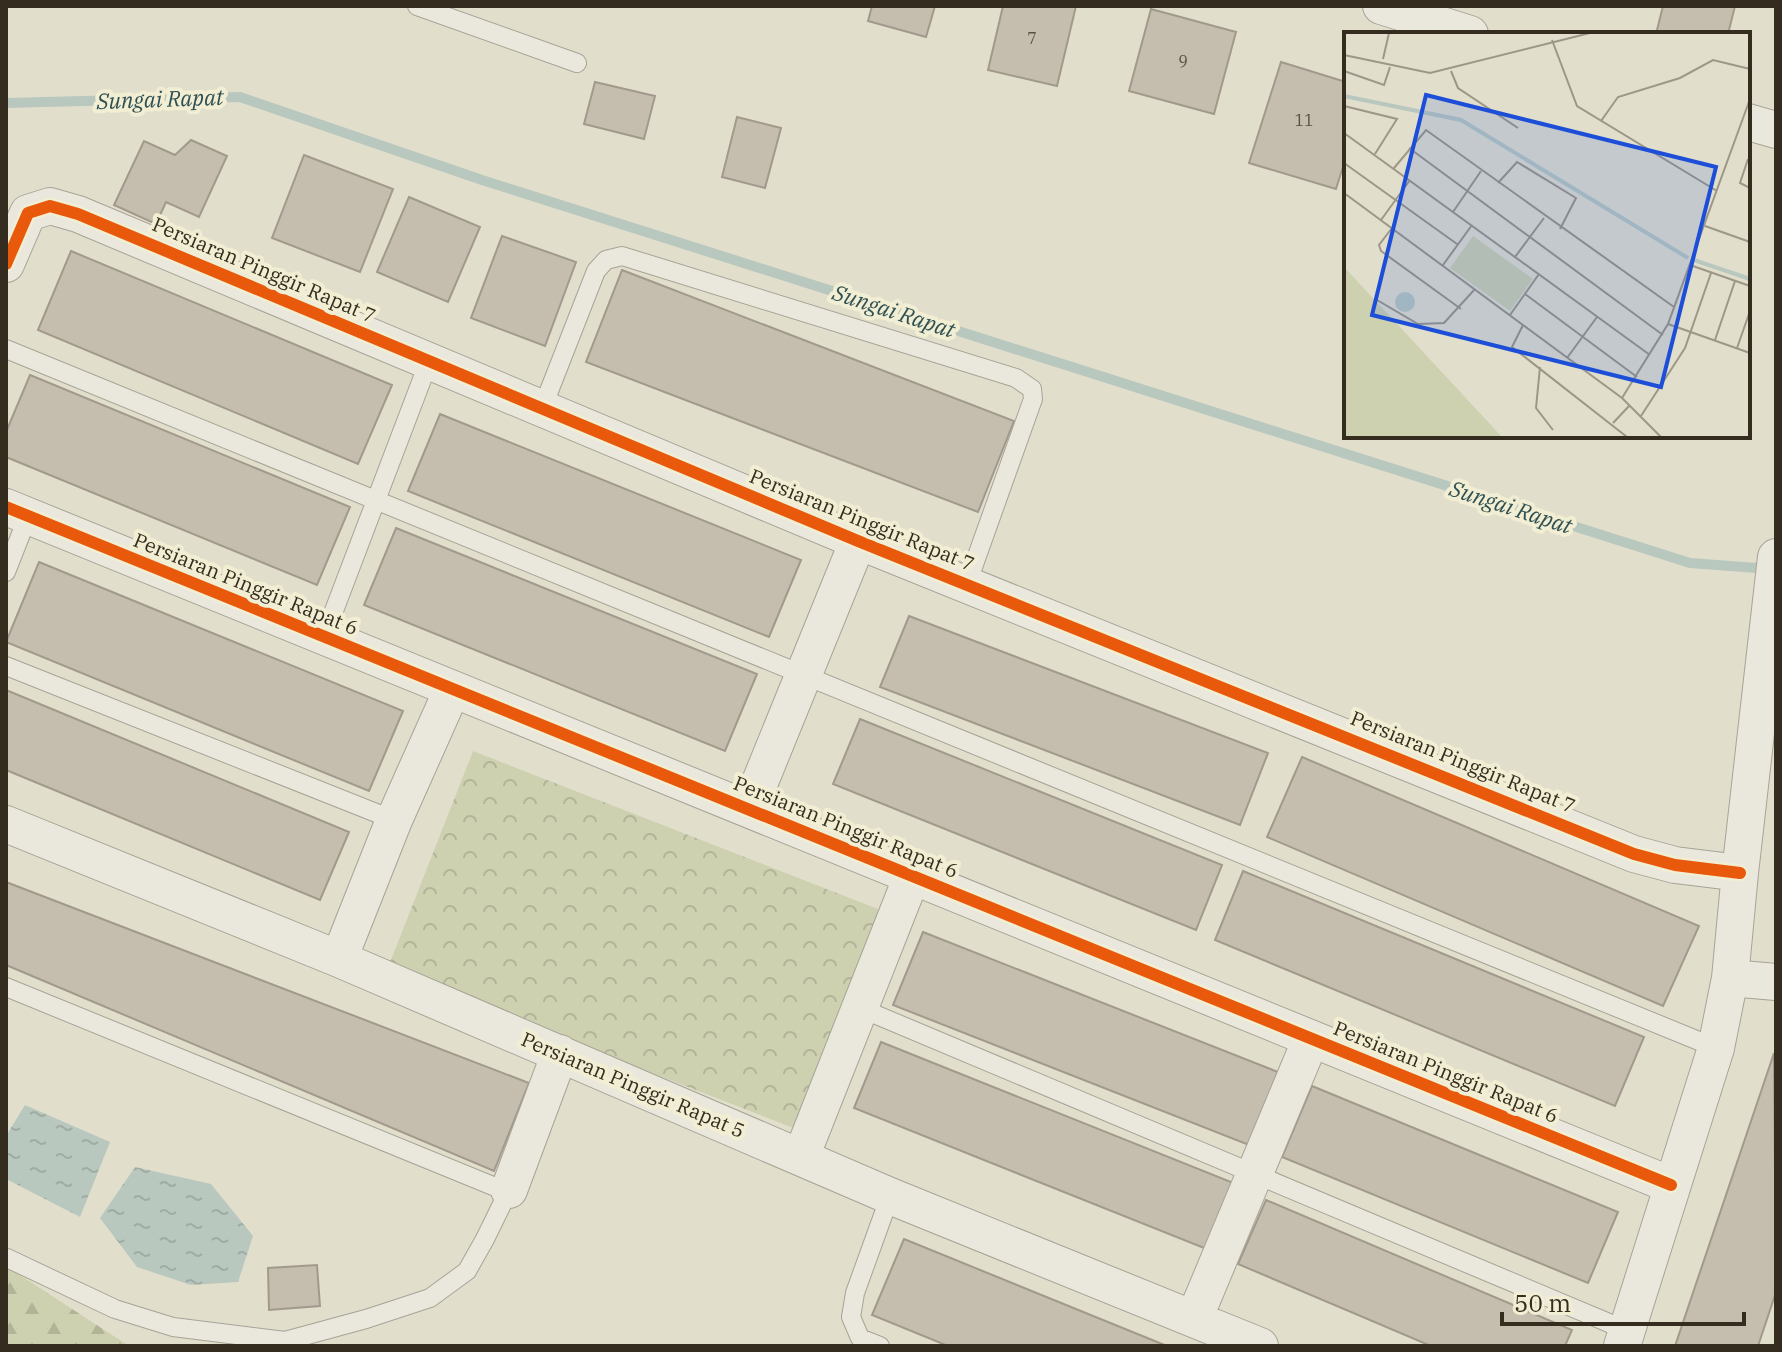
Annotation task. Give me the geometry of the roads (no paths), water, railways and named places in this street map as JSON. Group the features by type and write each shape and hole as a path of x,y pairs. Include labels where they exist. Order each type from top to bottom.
{"street":[{"path":"1381,6 1464,32"},
{"path":"1750,123 1776,130"},
{"name":"Persiaran Pinggir Rapat 7","path":"6,264 28,213 50,206 78,214 858,541 1634,854 1675,865 1740,873"},
{"name":"Persiaran Pinggir Rapat 6","path":"17,511 1671,1185"},
{"path":"749,809 858,541"},
{"path":"1625,1339 1716,1048 1730,978 1774,584"},
{"path":"339,959 394,820 452,690"},
{"name":"Persiaran Pinggir Rapat 5","path":"6,824 339,959 890,1196 1260,1346"},
{"path":"801,1157 912,876"},
{"path":"1730,978 1776,982"},
{"path":"1194,1319 1311,1039"},
{"path":"509,1190 560,1053"}],"lane":[{"path":"417,6 577,63"},
{"path":"542,409 596,271 606,260 622,256 1016,378 1032,389 1033,399 967,584"},
{"path":"6,349 1716,1048"},
{"path":"324,637 429,361"},
{"path":"6,572 17,511"},
{"path":"6,666 394,820"},
{"path":"6,987 509,1190 467,1271 430,1298 285,1341 173,1327 115,1309 7,1258"},
{"path":"860,1008 1254,1174 1625,1339"},
{"path":"880,1346 860,1338 851,1317 855,1293 890,1196"}],"water":[{"path":"25,1105 110,1142 80,1217 6,1179 6,1136"},
{"path":"135,1167 211,1184 253,1236 238,1282 191,1285 137,1267 100,1218"}],"waterway":[{"name":"Sungai Rapat","path":"6,103 240,97 482,180 1690,563 1770,569"}]}
